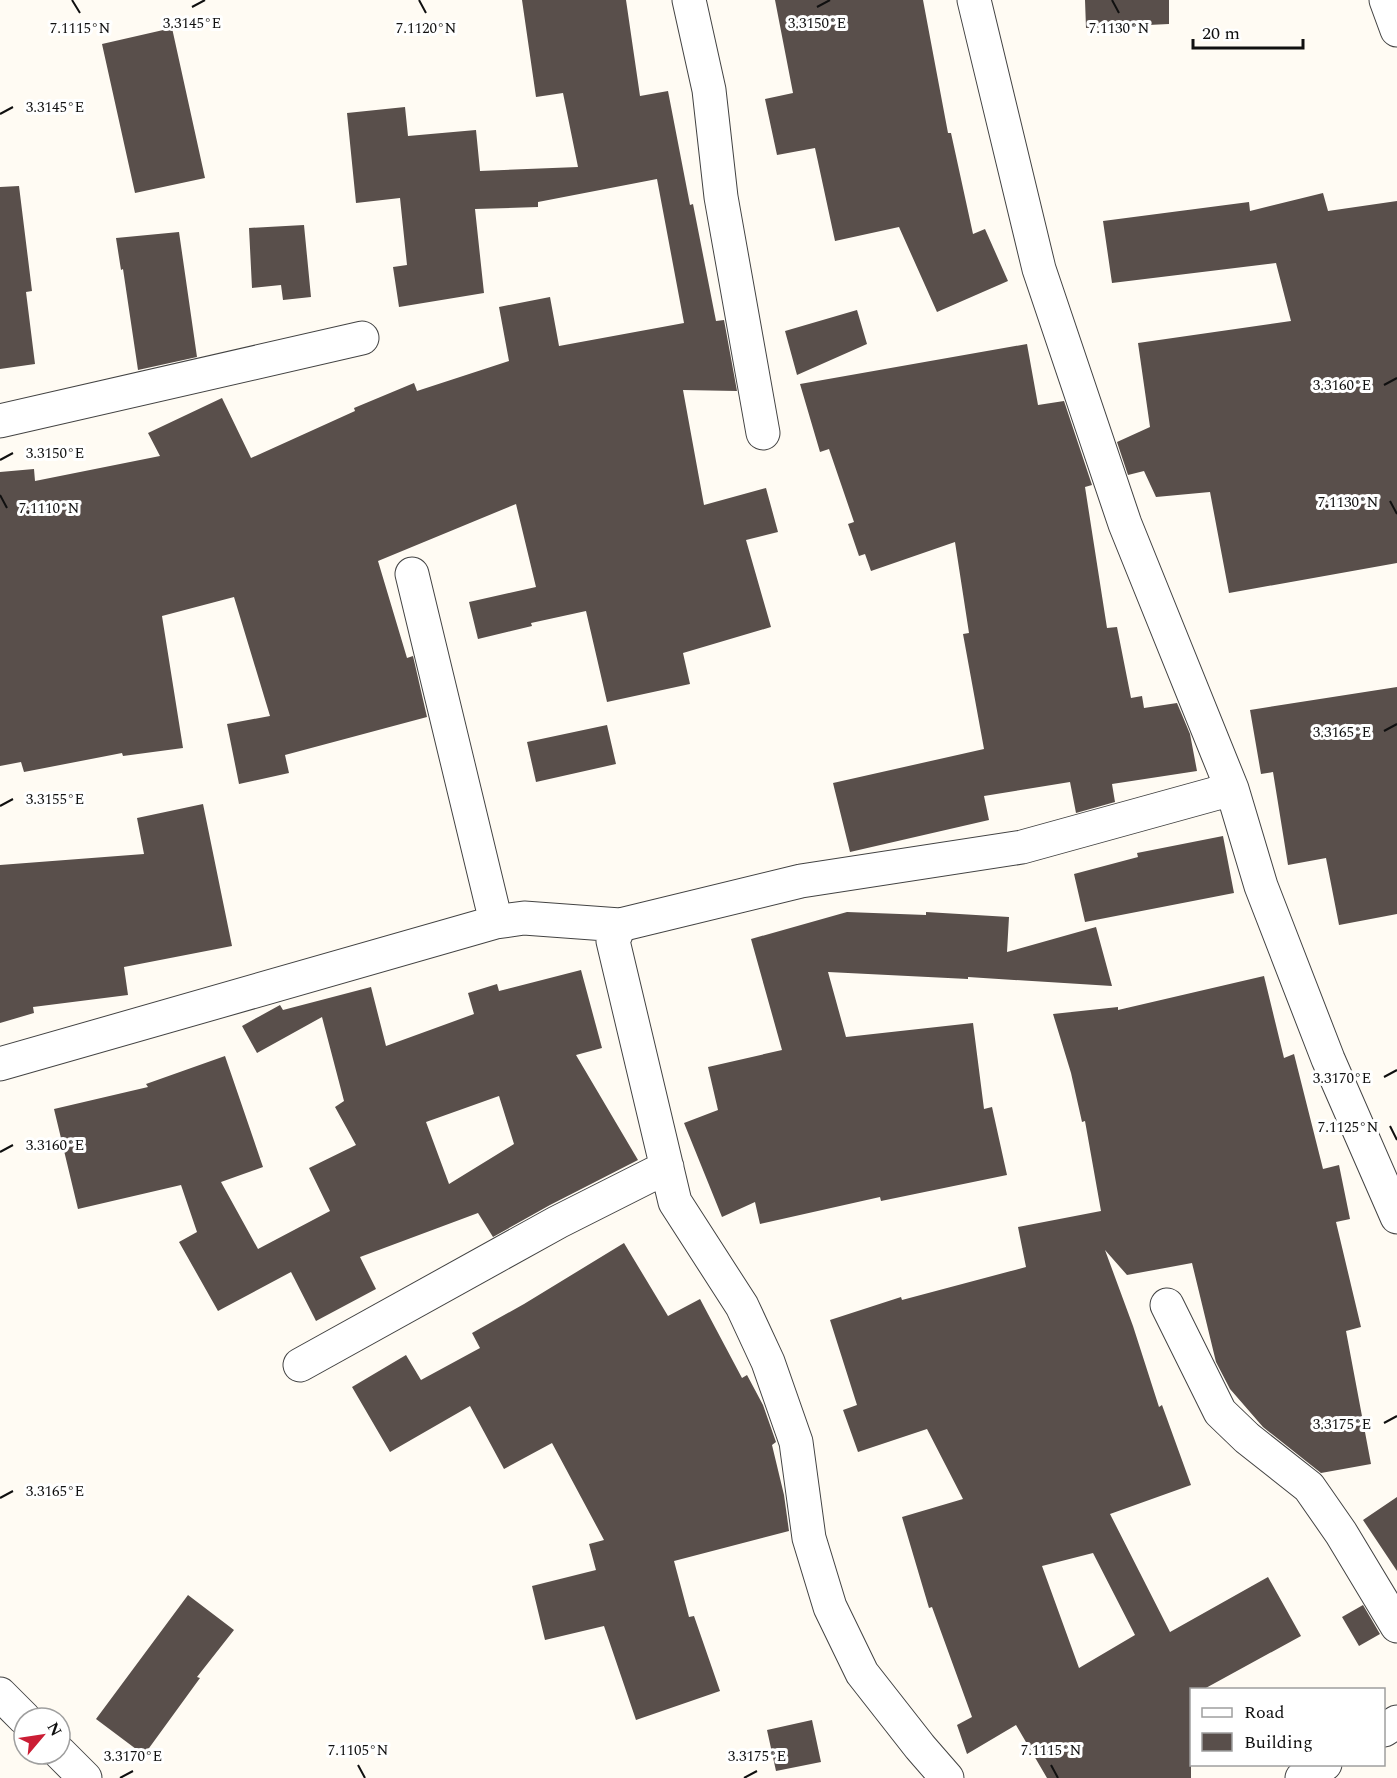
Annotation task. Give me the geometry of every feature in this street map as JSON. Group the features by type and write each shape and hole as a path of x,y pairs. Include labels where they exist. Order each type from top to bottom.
{"street":[{"path":"689,0 709,90 721,197 763,433"},
{"path":"974,0 1039,269 1125,524 1232,789 1262,886 1328,1059 1397,1218"},
{"path":"1386,0 1397,30"},
{"path":"0,421 362,338"},
{"path":"412,574 496,922"},
{"path":"0,1064 496,922 524,918 620,925 801,881 1022,847 1232,789"},
{"path":"620,925 613,941 675,1202 742,1306 768,1362 796,1442 809,1538 830,1607 862,1673 947,1778"},
{"path":"300,1365 558,1222 667,1167"},
{"path":"1167,1305 1220,1412 1247,1438 1309,1487 1341,1533 1397,1626"},
{"path":"0,1694 12,1706"},
{"path":"72,1765 85,1778"},
{"path":"1302,1778 1322,1766"}],"building":[{"path":"522,0 626,0 640,96 668,91 716,321 724,320 737,391 683,390 704,505 766,488 778,532 746,540 771,627 683,653 690,684 607,702 586,611 531,623 532,626 478,639 469,602 536,587 516,504 378,561 407,658 413,656 427,717 285,755 289,773 239,784 227,724 270,716 234,597 162,616 183,748 123,756 122,753 24,772 21,762 0,766 0,472 34,469 35,481 160,456 148,433 222,398 251,458 355,411 354,408 414,383 417,391 509,361 499,307 550,297 559,346 684,323 657,179 538,202 538,207 475,209 484,293 399,307 393,267 407,265 400,198 356,203 347,113 405,107 408,136 476,130 480,171 578,167 563,93 536,97"},
{"path":"775,0 923,0 948,133 951,133 973,234 985,229 1008,281 937,312 899,227 835,241 815,148 777,155 765,99 793,93"},
{"path":"1085,0 1169,0 1169,24 1086,28"},
{"path":"172,28 205,178 135,193 102,44"},
{"path":"19,186 32,291 26,292 35,364 0,369 0,187"},
{"path":"1323,193 1328,211 1397,201 1397,563 1229,593 1210,492 1156,497 1144,471 1128,475 1117,442 1150,427 1138,343 1291,321 1276,263 1112,283 1103,221 1249,202 1250,211"},
{"path":"304,225 311,297 283,300 281,285 252,288 249,228"},
{"path":"179,232 197,357 138,370 123,269 121,270 116,238"},
{"path":"857,310 867,344 797,375 785,331"},
{"path":"1027,344 1038,405 1064,401 1092,485 1085,487 1107,628 1117,627 1131,698 1142,696 1144,708 1177,703 1190,734 1197,771 1112,784 1115,802 1076,813 1070,782 984,796 989,820 850,852 833,783 984,749 963,634 969,633 955,542 871,571 865,554 859,556 848,524 854,522 829,449 820,452 800,384"},
{"path":"1397,687 1397,914 1339,925 1326,858 1288,865 1273,772 1261,774 1250,710"},
{"path":"607,725 616,764 536,782 527,742"},
{"path":"203,804 232,946 124,967 128,995 33,1007 34,1013 0,1023 0,865 144,854 137,818"},
{"path":"1223,836 1234,893 1085,922 1074,874 1138,857 1137,853"},
{"path":"847,912 926,915 926,912 1009,917 1007,952 1096,927 1112,986 968,977 968,979 828,972 846,1037 973,1023 984,1109 992,1107 1007,1175 881,1201 880,1197 760,1224 755,1202 722,1217 684,1123 718,1110 708,1067 782,1050 751,939"},
{"path":"581,970 602,1048 576,1055 638,1160 493,1237 478,1213 360,1257 376,1289 316,1321 291,1272 218,1311 179,1242 197,1232 181,1185 78,1209 54,1109 148,1087 146,1084 225,1056 263,1167 221,1182 258,1249 330,1211 309,1168 356,1145 335,1107 344,1101 322,1017 257,1053 242,1026 280,1005 283,1010 371,987 386,1046 474,1014 468,993 497,984 499,991","holes":["499,1096 514,1144 449,1184 426,1122"]},
{"path":"1264,976 1284,1058 1294,1054 1323,1169 1339,1165 1350,1219 1336,1222 1361,1327 1346,1331 1371,1464 1321,1473 1263,1427 1230,1389 1216,1362 1192,1263 1127,1275 1105,1250 1159,1407 1162,1405 1191,1485 1110,1514 1170,1632 1268,1577 1301,1636 1206,1688 1190,1688 1191,1778 1047,1778 1016,1725 967,1754 957,1725 972,1717 932,1607 929,1608 902,1517 963,1499 927,1429 858,1452 843,1410 857,1405 830,1320 901,1297 902,1300 1026,1267 1018,1227 1101,1211 1085,1121 1082,1122 1071,1073 1053,1014 1118,1007 1118,1010","holes":["1093,1553 1135,1635 1079,1668 1042,1566"]},
{"path":"624,1243 668,1316 700,1299 742,1378 747,1375 763,1405 776,1442 772,1445 784,1495 789,1531 674,1561 689,1617 694,1616 720,1691 636,1720 604,1626 545,1640 532,1586 596,1570 589,1544 604,1540 552,1443 504,1469 470,1406 390,1452 352,1387 406,1355 421,1380 480,1348 472,1333"},
{"path":"1397,1497 1397,1571 1363,1520"},
{"path":"188,1595 234,1630 197,1677 200,1678 144,1755 96,1719"},
{"path":"1363,1605 1380,1634 1359,1646 1342,1617"},
{"path":"812,1720 821,1762 776,1771 767,1730"}]}
